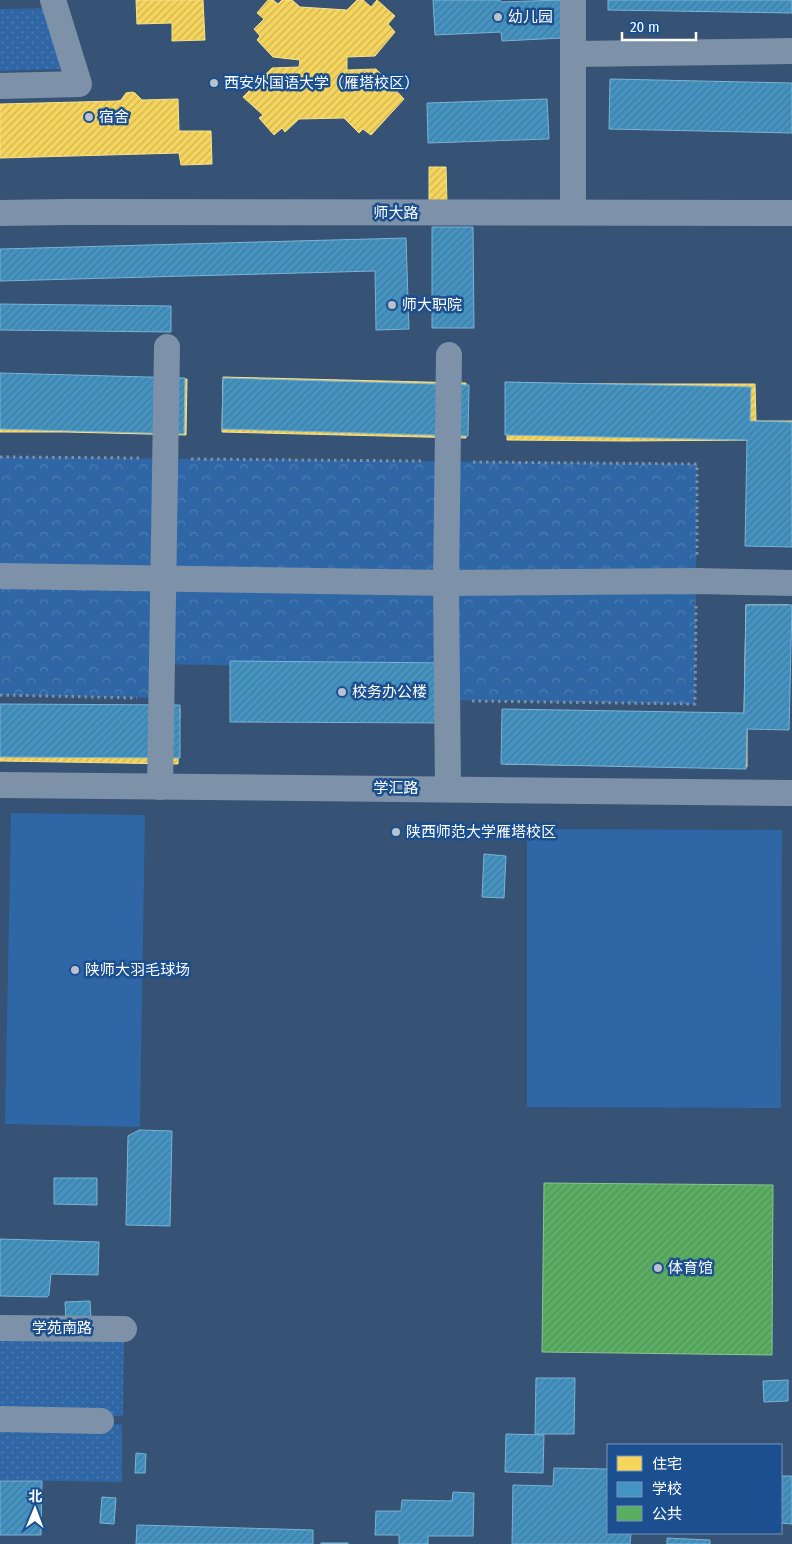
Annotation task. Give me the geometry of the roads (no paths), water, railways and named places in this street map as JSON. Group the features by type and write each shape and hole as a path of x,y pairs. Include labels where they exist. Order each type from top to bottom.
{"street":[{"path":"0,86 79,84 53,0"},
{"path":"573,0 573,212"},
{"path":"574,54 792,51"},
{"name":"师大路","path":"0,213 792,213"},
{"path":"160,787 167,347"},
{"path":"448,789 446,583 449,355"},
{"path":"0,576 446,583 697,581 792,583"},
{"name":"学汇路","path":"0,785 792,792"},
{"name":"学苑南路","path":"0,1328 124,1328"},
{"path":"0,1420 101,1421"}],"place":[{"name":"幼儿园","path":"498,17"},
{"name":"西安外国语大学（雁塔校区）","path":"214,83"},
{"name":"宿舍","path":"89,117"},
{"name":"师大职院","path":"392,305"},
{"name":"校务办公楼","path":"342,692"},
{"name":"陕西师范大学雁塔校区","path":"396,832"},
{"name":"陕师大羽毛球场","path":"75,970"},
{"name":"体育馆","path":"658,1268"}]}
